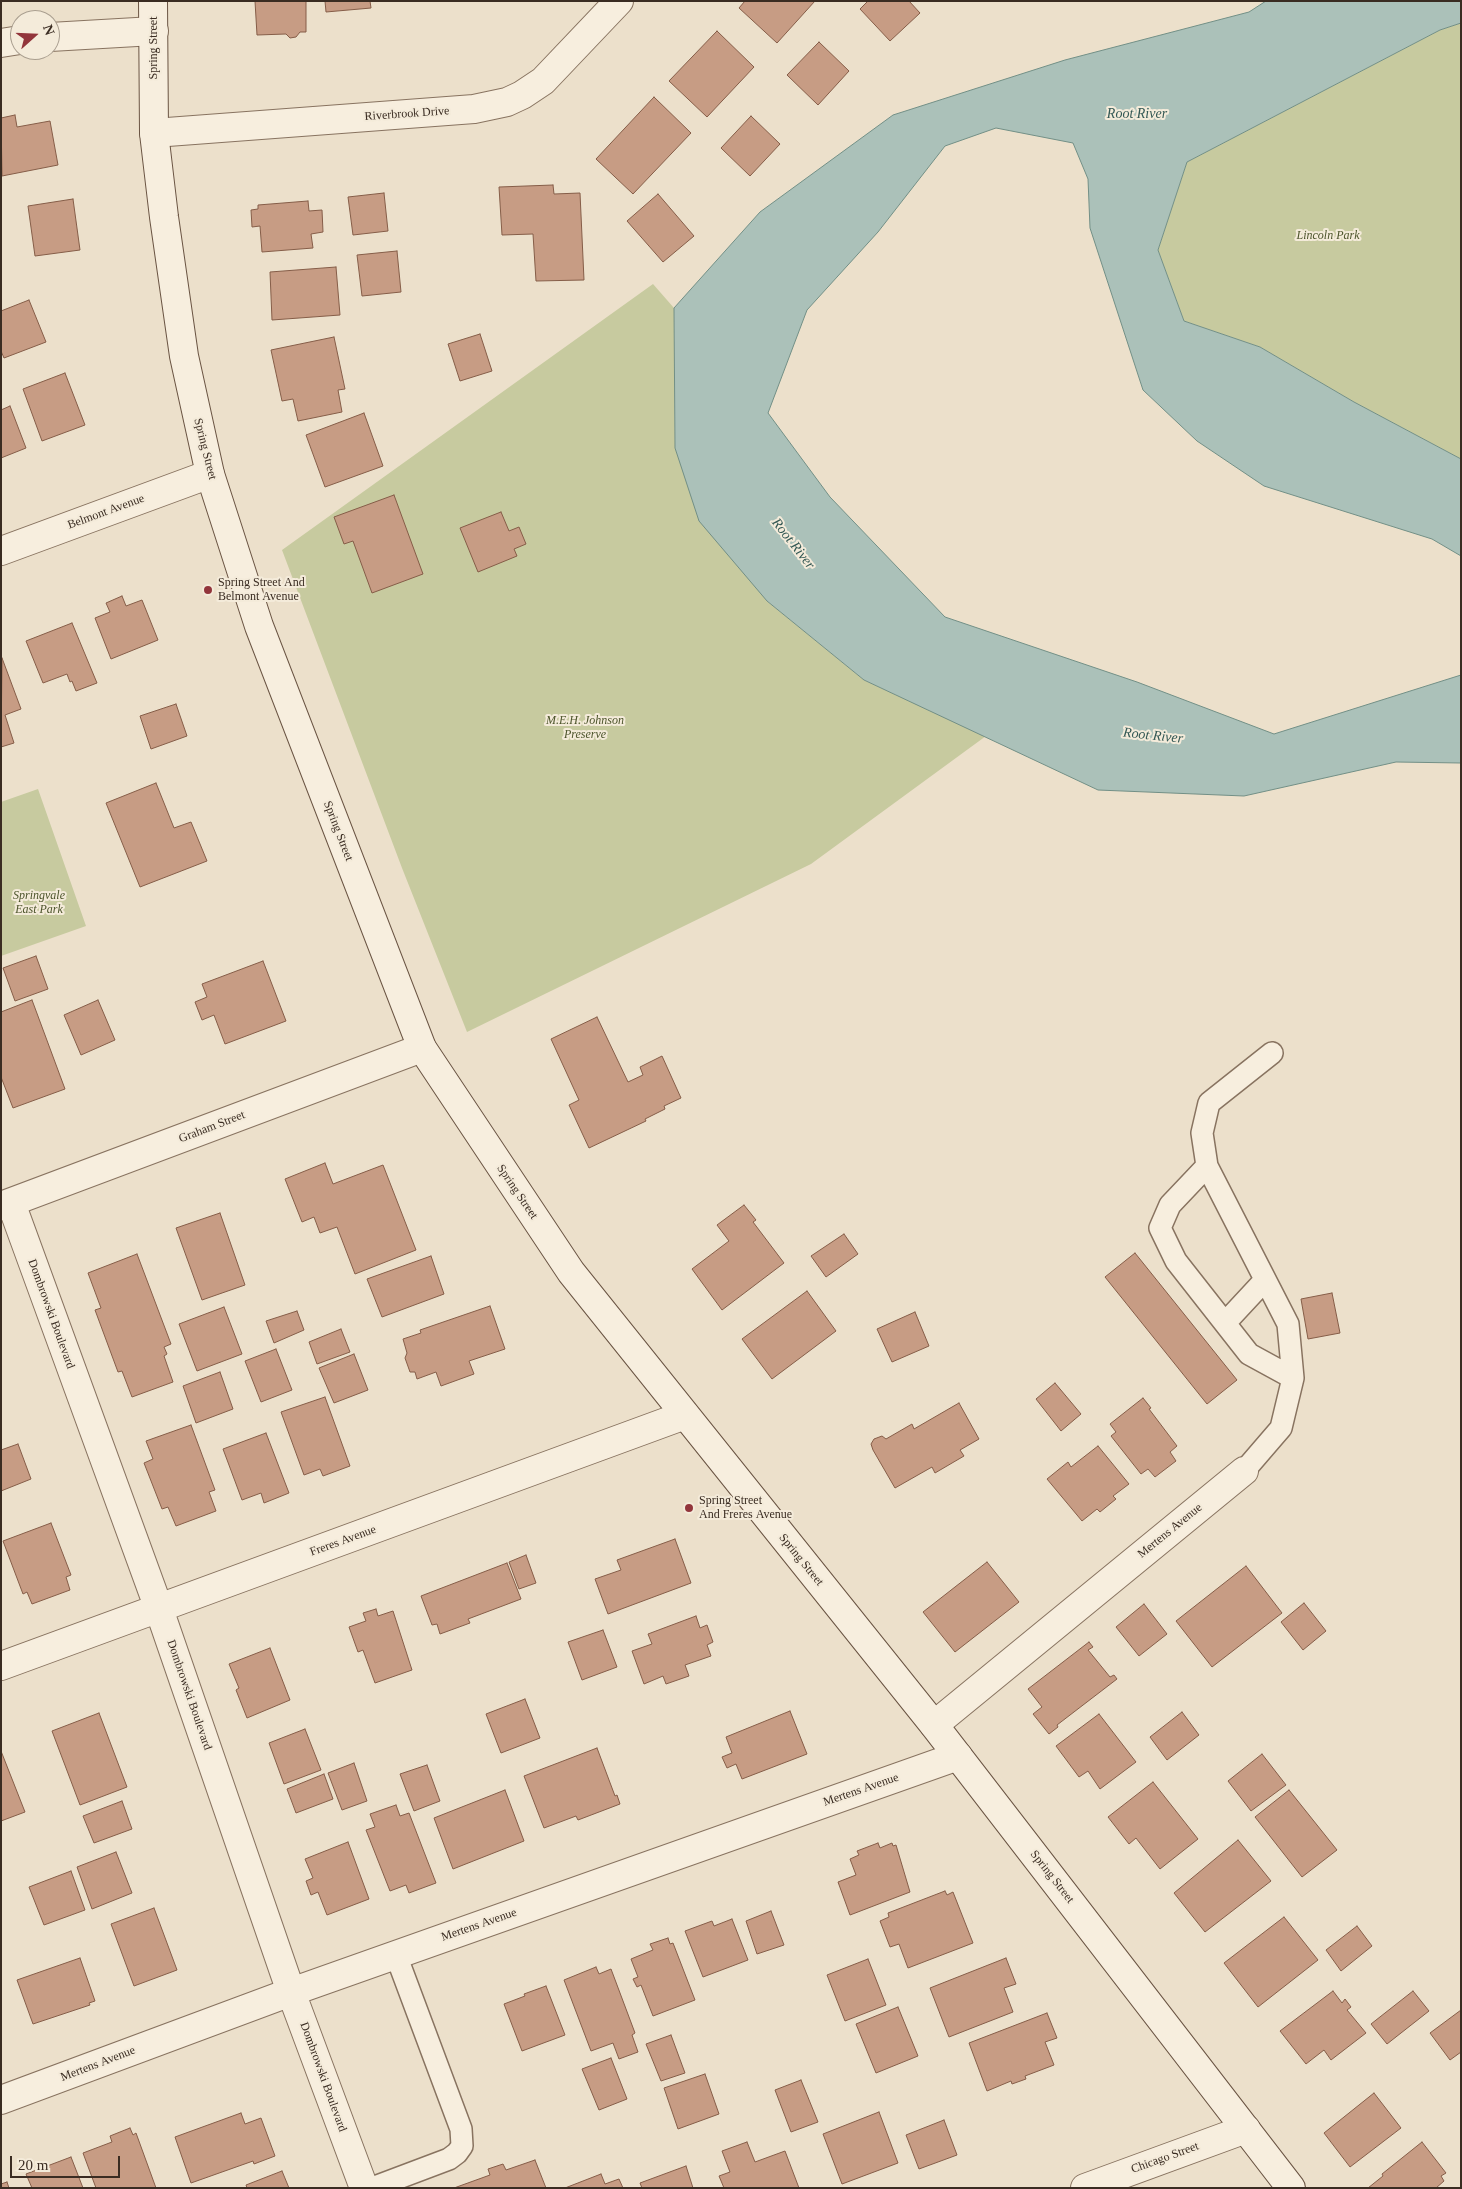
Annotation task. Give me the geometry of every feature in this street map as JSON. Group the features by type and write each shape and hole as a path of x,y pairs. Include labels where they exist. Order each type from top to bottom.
{"street":[{"name":"Spring Street","path":"154,1 154,133 184,356 210,474 259,626 422,1048 571,1272 934,1725 1291,2188"},
{"name":"Riverbrook Drive","path":"154,133 474,109 507,102 522,95 543,81 619,1"},
{"path":"60,36 154,31"},
{"name":"Belmont Avenue","path":"1,551 210,474"},
{"name":"Graham Street","path":"6,1204 422,1048"},
{"name":"Dombrowski Boulevard","path":"6,1204 159,1609 291,1992 364,2188"},
{"name":"Freres Avenue","path":"1,1666 685,1415"},
{"name":"Mertens Avenue","path":"934,1725 1244,1471"},
{"name":"Mertens Avenue","path":"1,2100 291,1992 958,1756"},
{"name":"Chicago Street","path":"1084,2188 1246,2129"}],"lane":[{"path":"1244,1471 1282,1428 1293,1378 1288,1324 1207,1166 1202,1134 1209,1103 1272,1053"},
{"path":"1207,1166 1170,1205 1160,1228 1176,1261 1250,1354 1293,1378"},
{"path":"1225,1324 1265,1280"},
{"path":"372,2188 449,2159 457,2154 462,2146 461,2129 396,1955"}],"green space":[{"name":"Lincoln Park","path":"1461,23 1461,459 1354,402 1260,347 1184,321 1158,250 1187,162 1440,30"},
{"name":"M.E.H. Johnson Preserve","path":"653,284 674,308 675,448 767,601 864,680 986,736 811,864 467,1032 402,868 282,550"},
{"name":"Springvale East Park","path":"38,789 86,926 1,956 1,802"}],"water":[{"name":"Root River","path":"1266,1 1461,1 1461,23 1440,30 1187,162 1158,250 1184,321 1260,347 1354,402 1461,459 1461,556 1432,539 1264,486 1197,441 1143,390 1090,228 1088,179 1073,143 996,128 945,146 878,232 807,310 768,413 830,497 945,617 1137,682 1274,734 1461,675 1461,763 1396,762 1244,796 1098,790 864,680 767,601 699,521 675,448 674,308 760,212 893,115 1065,60 1249,12"}],"building":[{"path":"255,1 306,1 306,32 300,32 296,37 290,38 286,34 257,35"},
{"path":"325,1 370,1 371,8 326,12"},
{"path":"745,1 815,1 777,43 739,8"},
{"path":"868,1 909,1 920,13 890,41 860,9"},
{"path":"717,31 754,67 707,117 669,81"},
{"path":"819,42 849,71 818,105 787,75"},
{"path":"654,97 691,133 633,194 596,159"},
{"path":"15,115 17,127 50,121 58,165 2,176 1,118"},
{"path":"751,116 780,144 750,176 721,148"},
{"path":"553,185 554,194 580,193 584,280 536,281 533,234 502,235 499,187"},
{"path":"384,193 388,231 353,235 348,197"},
{"path":"658,194 694,236 663,262 627,221"},
{"path":"73,199 80,250 35,256 28,206"},
{"path":"308,201 309,211 322,210 323,232 311,234 313,248 262,252 260,226 252,227 251,210 258,209 258,205"},
{"path":"397,251 401,292 362,296 357,255"},
{"path":"336,267 340,315 272,320 270,272"},
{"path":"29,300 46,342 4,358 1,351 1,311"},
{"path":"480,334 492,371 460,381 448,344"},
{"path":"334,337 345,389 338,390 342,412 298,421 293,399 282,401 271,350"},
{"path":"65,373 85,425 42,441 23,389"},
{"path":"10,406 26,448 1,458 1,410"},
{"path":"364,413 383,466 325,487 306,435"},
{"path":"394,495 423,574 372,593 353,541 344,544 334,517"},
{"path":"501,512 509,531 519,527 526,544 514,549 517,556 478,572 460,528"},
{"path":"122,596 126,606 142,600 158,640 111,659 95,618 110,612 106,603"},
{"path":"72,623 97,683 76,691 67,674 43,683 26,641"},
{"path":"2,658 21,709 5,715 14,743 1,747"},
{"path":"176,704 187,736 151,749 140,716"},
{"path":"156,783 174,828 191,822 207,861 140,887 106,803"},
{"path":"36,956 48,989 15,1001 3,968"},
{"path":"263,961 286,1021 225,1044 214,1015 202,1020 195,1002 207,997 202,984"},
{"path":"32,1000 65,1089 13,1108 1,1077 1,1012"},
{"path":"98,1000 115,1040 81,1055 64,1015"},
{"path":"597,1017 628,1082 643,1075 640,1067 662,1056 681,1098 664,1106 665,1109 645,1119 646,1121 589,1148 569,1105 579,1100 551,1039"},
{"path":"325,1163 333,1184 383,1165 416,1250 355,1274 337,1227 320,1233 314,1217 302,1222 285,1179"},
{"path":"744,1205 756,1220 753,1222 784,1263 722,1310 692,1269 729,1241 717,1225"},
{"path":"220,1213 245,1285 202,1300 176,1228"},
{"path":"844,1234 858,1254 826,1277 811,1256"},
{"path":"1135,1253 1237,1380 1207,1404 1105,1277"},
{"path":"137,1254 171,1344 164,1347 167,1354 164,1356 173,1382 132,1397 122,1371 118,1372 95,1310 101,1308 88,1273"},
{"path":"431,1256 444,1294 382,1317 367,1279"},
{"path":"807,1291 836,1331 772,1379 742,1339"},
{"path":"1332,1293 1340,1333 1308,1339 1301,1299"},
{"path":"490,1306 505,1349 469,1361 474,1374 441,1386 436,1372 417,1379 415,1372 410,1372 405,1358 407,1353 403,1339 421,1333 420,1330"},
{"path":"224,1307 242,1354 197,1371 179,1324"},
{"path":"297,1311 304,1330 274,1343 266,1321"},
{"path":"915,1312 929,1346 892,1362 877,1329"},
{"path":"341,1329 350,1352 317,1364 309,1342"},
{"path":"276,1349 292,1390 261,1402 245,1361"},
{"path":"354,1354 368,1390 334,1403 319,1368"},
{"path":"220,1372 233,1409 196,1423 183,1386"},
{"path":"1055,1383 1081,1414 1061,1431 1036,1399"},
{"path":"325,1397 350,1466 323,1476 320,1469 304,1475 281,1412"},
{"path":"1143,1398 1177,1446 1170,1452 1176,1461 1155,1477 1148,1469 1141,1474 1111,1436 1116,1432 1110,1424"},
{"path":"959,1403 979,1439 960,1450 964,1456 935,1473 932,1467 895,1488 873,1450 871,1444 874,1439 882,1436 886,1439 912,1424 914,1429"},
{"path":"191,1425 215,1490 209,1492 216,1511 176,1526 168,1507 162,1509 144,1463 153,1459 146,1441"},
{"path":"266,1433 289,1493 264,1503 261,1493 242,1500 223,1449"},
{"path":"18,1444 31,1479 1,1491 1,1450"},
{"path":"1098,1446 1129,1484 1113,1496 1116,1499 1100,1512 1097,1509 1082,1521 1047,1479 1068,1462 1071,1467"},
{"path":"51,1523 71,1575 66,1577 70,1590 32,1604 27,1592 23,1594 3,1541"},
{"path":"675,1539 691,1583 608,1614 595,1579 621,1570 617,1560"},
{"path":"526,1555 536,1583 519,1589 509,1562"},
{"path":"987,1562 1019,1602 955,1652 923,1612"},
{"path":"507,1563 521,1599 468,1619 470,1623 440,1634 437,1624 432,1625 421,1596"},
{"path":"1246,1566 1282,1613 1212,1667 1176,1621"},
{"path":"1304,1603 1326,1631 1303,1650 1281,1622"},
{"path":"1144,1604 1167,1634 1139,1656 1116,1627"},
{"path":"376,1609 378,1616 393,1611 412,1670 375,1683 363,1650 358,1652 349,1627 366,1621 363,1613"},
{"path":"696,1616 700,1628 707,1625 713,1642 707,1645 711,1656 685,1665 689,1676 666,1684 663,1676 644,1684 632,1651 652,1644 648,1634"},
{"path":"603,1630 617,1667 582,1680 568,1642"},
{"path":"1089,1642 1093,1647 1088,1650 1110,1677 1114,1675 1117,1679 1057,1725 1058,1727 1049,1734 1033,1714 1042,1707 1028,1689"},
{"path":"270,1648 290,1700 247,1718 236,1690 239,1688 229,1664"},
{"path":"525,1699 540,1738 501,1753 486,1714"},
{"path":"790,1711 807,1754 742,1779 736,1764 727,1768 722,1757 732,1753 726,1737"},
{"path":"1182,1712 1199,1735 1167,1760 1150,1737"},
{"path":"99,1713 127,1787 80,1805 52,1731"},
{"path":"1099,1714 1136,1762 1100,1789 1088,1771 1079,1777 1056,1746"},
{"path":"305,1729 321,1770 284,1784 269,1743"},
{"path":"597,1748 615,1796 617,1795 620,1804 578,1820 576,1816 544,1828 524,1776"},
{"path":"1,1751 25,1812 1,1821"},
{"path":"1262,1754 1286,1785 1251,1811 1228,1781"},
{"path":"354,1763 367,1801 342,1810 328,1773"},
{"path":"427,1765 440,1801 414,1811 400,1774"},
{"path":"324,1774 333,1799 296,1813 287,1789"},
{"path":"1153,1782 1198,1839 1160,1869 1136,1838 1129,1844 1108,1817"},
{"path":"505,1790 524,1841 453,1869 434,1818"},
{"path":"1289,1790 1337,1850 1302,1877 1255,1817"},
{"path":"122,1801 132,1829 94,1843 83,1816"},
{"path":"396,1805 400,1816 409,1813 436,1883 409,1893 406,1885 390,1891 366,1830 375,1827 370,1814"},
{"path":"1238,1840 1271,1881 1205,1932 1174,1893"},
{"path":"348,1842 369,1899 327,1915 318,1892 311,1895 306,1881 313,1878 305,1859"},
{"path":"878,1843 880,1848 892,1843 893,1846 896,1845 910,1892 850,1915 838,1882 856,1875 850,1859 859,1855 857,1851"},
{"path":"116,1852 132,1893 92,1909 77,1867"},
{"path":"71,1871 85,1910 44,1925 29,1887"},
{"path":"945,1891 947,1895 953,1892 973,1943 908,1968 899,1944 890,1947 880,1921 889,1917 888,1913"},
{"path":"154,1908 177,1970 134,1986 111,1924"},
{"path":"771,1911 784,1945 757,1954 746,1921"},
{"path":"1284,1917 1318,1960 1258,2007 1224,1963"},
{"path":"732,1919 748,1960 703,1977 685,1931 712,1921 714,1926"},
{"path":"1357,1926 1372,1946 1341,1971 1326,1950"},
{"path":"668,1938 670,1944 673,1943 695,2000 653,2016 641,1985 637,1987 633,1979 638,1977 631,1959 653,1950 650,1944"},
{"path":"80,1958 95,2001 89,2003 90,2005 33,2024 17,1980"},
{"path":"1006,1958 1016,1984 1004,1988 1013,2012 949,2037 930,1988"},
{"path":"868,1959 886,2005 845,2021 827,1975"},
{"path":"596,1967 599,1974 611,1969 635,2033 632,2035 638,2052 619,2059 613,2043 591,2051 564,1980"},
{"path":"546,1986 565,2035 522,2051 504,2004"},
{"path":"1333,1991 1342,2003 1345,1999 1351,2007 1347,2010 1366,2033 1331,2060 1324,2050 1306,2064 1280,2031"},
{"path":"1413,1991 1429,2011 1387,2044 1371,2024"},
{"path":"898,2007 918,2056 876,2073 856,2024"},
{"path":"1461,2010 1461,2052 1450,2060 1430,2033"},
{"path":"1047,2013 1057,2038 1045,2042 1054,2065 1025,2076 1026,2079 1012,2084 1011,2081 987,2091 969,2043"},
{"path":"671,2035 685,2073 661,2081 646,2044"},
{"path":"611,2058 627,2099 599,2110 582,2069"},
{"path":"705,2074 719,2114 678,2129 664,2088"},
{"path":"801,2080 818,2122 791,2132 775,2090"},
{"path":"1374,2093 1401,2128 1350,2167 1324,2133"},
{"path":"879,2112 898,2163 842,2184 823,2134"},
{"path":"241,2113 245,2124 261,2118 275,2156 254,2164 253,2161 191,2183 175,2137"},
{"path":"944,2120 957,2155 919,2169 906,2135"},
{"path":"130,2128 133,2135 136,2133 156,2188 96,2188 83,2153 112,2142 110,2136"},
{"path":"747,2142 755,2162 785,2151 799,2188 724,2188 719,2176 730,2172 722,2151"},
{"path":"1422,2142 1446,2173 1441,2176 1444,2181 1436,2188 1368,2188 1383,2176 1382,2174"},
{"path":"71,2157 83,2188 32,2188 26,2174"},
{"path":"535,2160 546,2188 454,2188 490,2175 488,2169 503,2164 506,2170"},
{"path":"686,2166 693,2188 642,2188 640,2183"},
{"path":"282,2171 289,2188 247,2188 246,2185"},
{"path":"601,2174 605,2184 619,2179 623,2188 565,2188"},
{"path":"7,2182 9,2188 1,2188 1,2184"}],"place":[{"name":"Spring Street And Belmont Avenue","path":"208,590"},
{"name":"Spring Street And Freres Avenue","path":"689,1508"}]}
